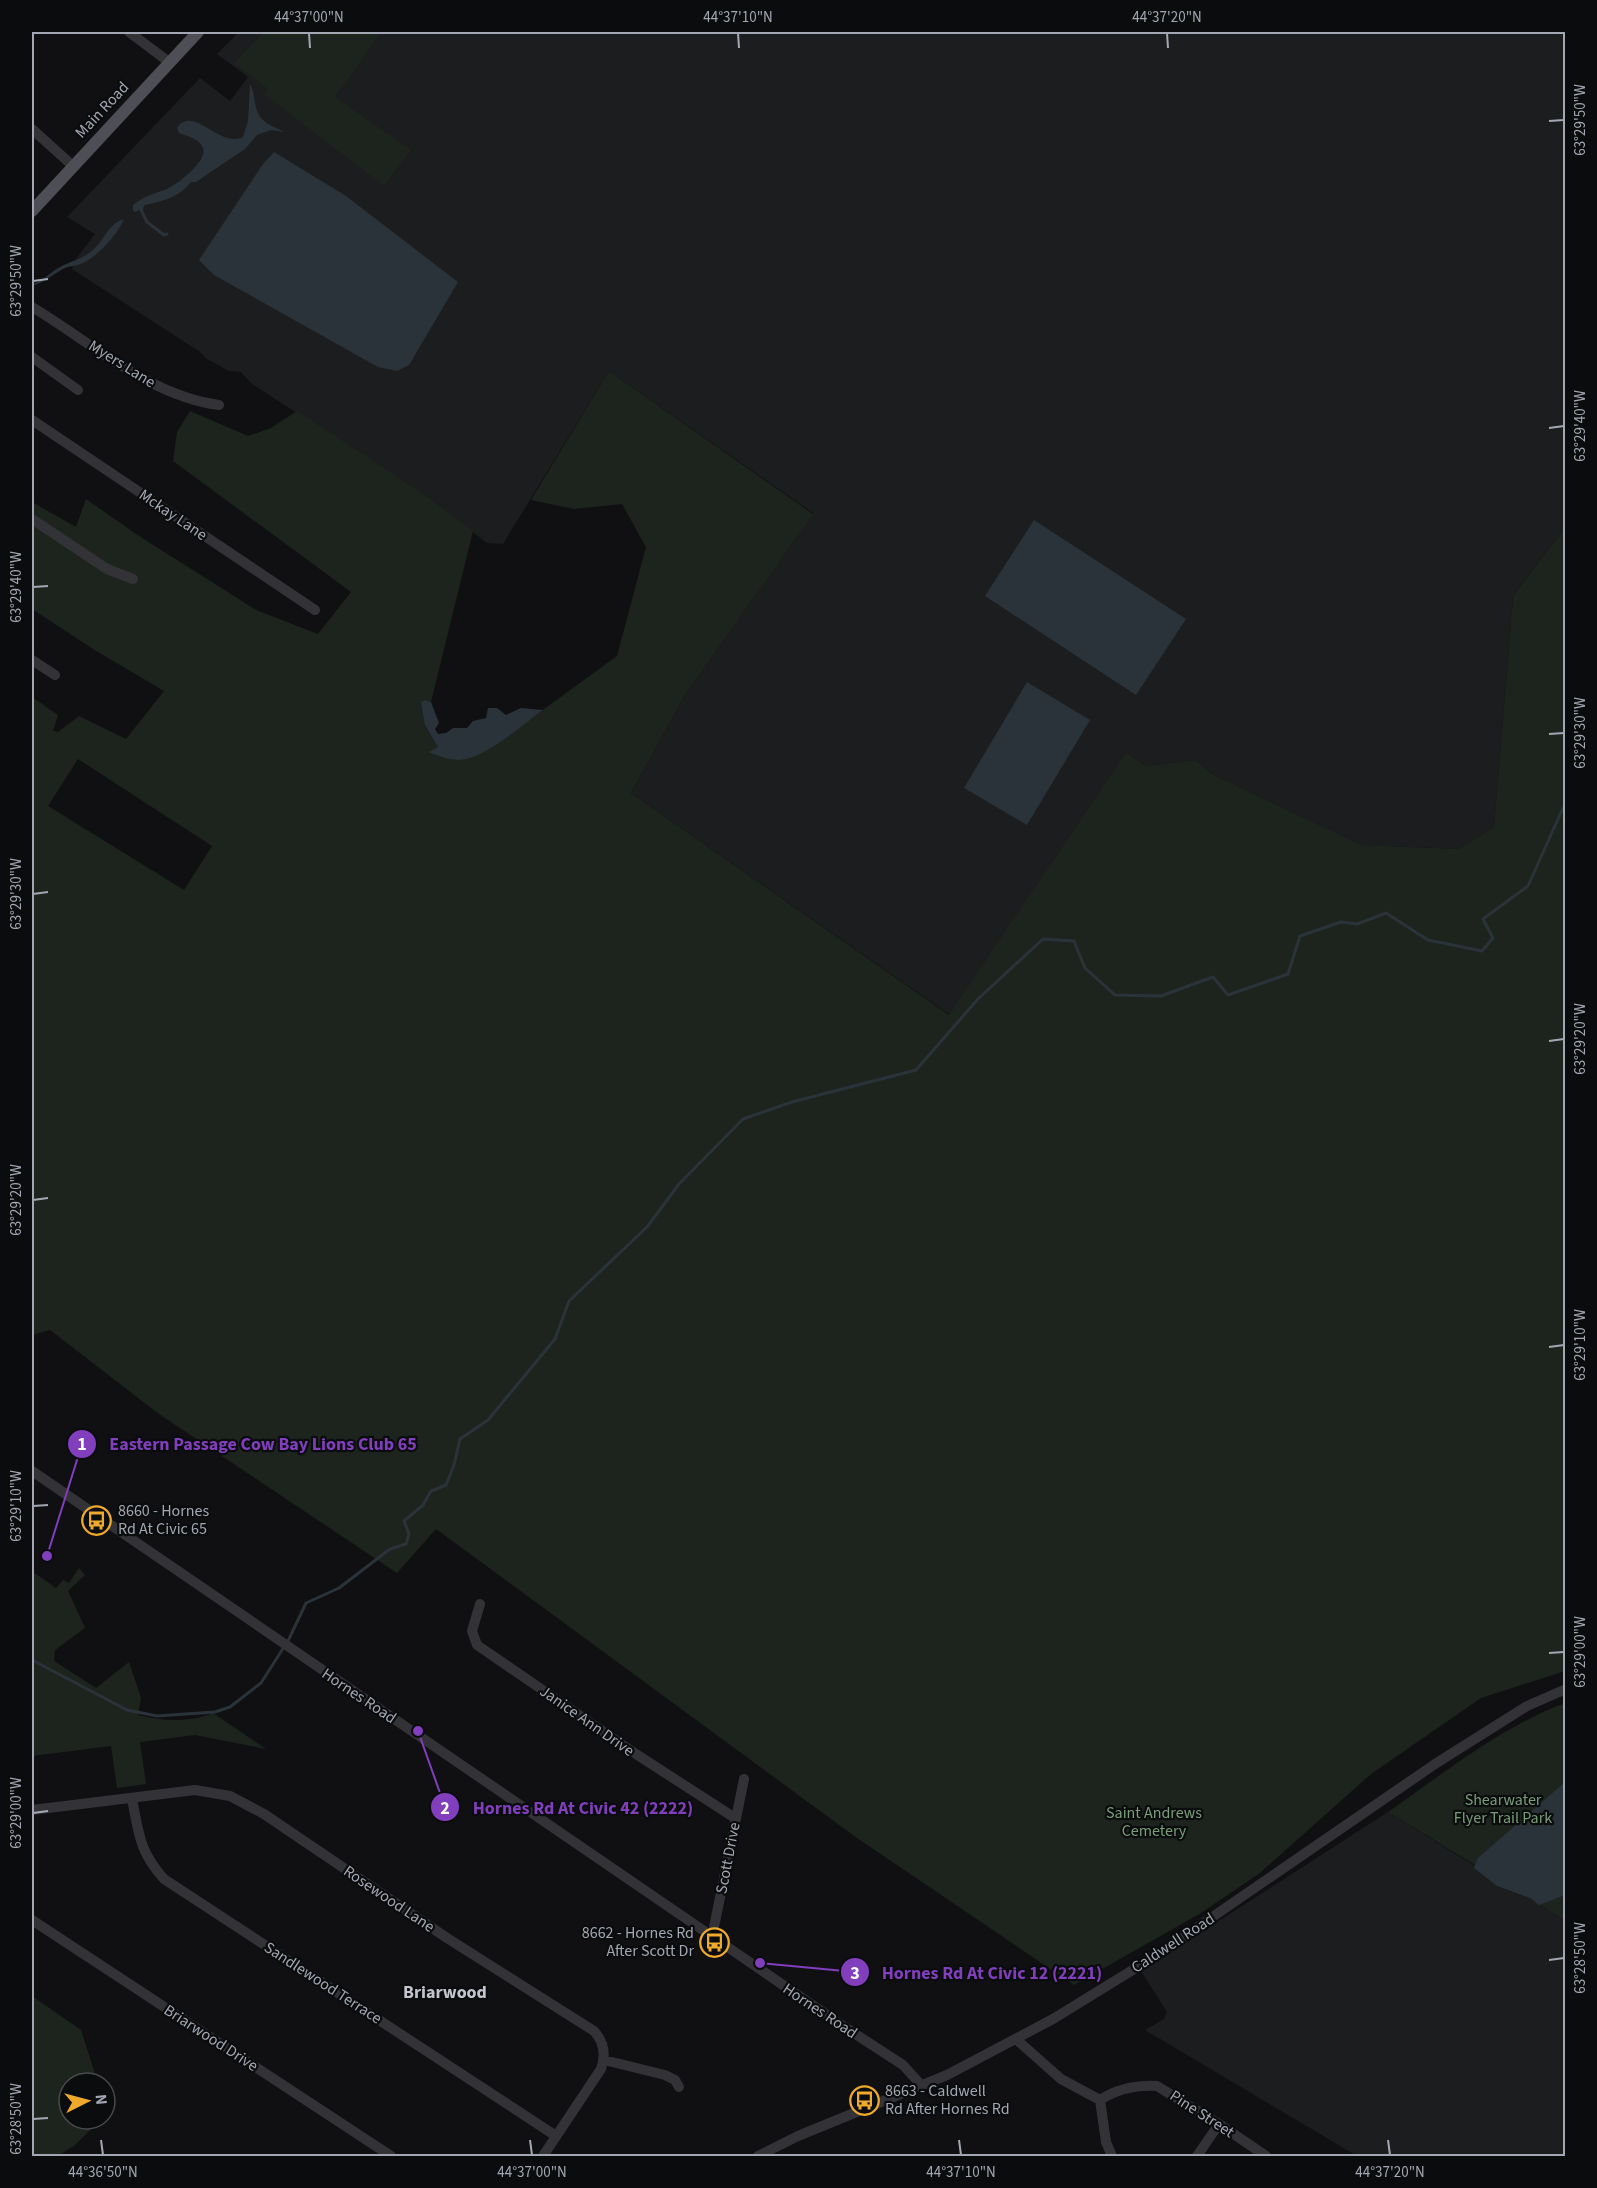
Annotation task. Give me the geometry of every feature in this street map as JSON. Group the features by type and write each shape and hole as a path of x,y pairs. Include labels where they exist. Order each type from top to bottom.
{"main road":[{"name":"Main Road","path":"32,211 198,32"}],"street":[{"path":"129,32 169,62"},
{"path":"32,129 73,166"},
{"name":"Myers Lane","path":"32,307 148,381 183,397 219,405"},
{"path":"32,357 78,390"},
{"name":"Mckay Lane","path":"32,420 315,610"},
{"path":"32,519 107,569 132,579"},
{"path":"32,660 55,675"},
{"name":"Hornes Road","path":"32,1471 712,1937 903,2065 922,2086"},
{"name":"Janice Ann Drive","path":"480,1604 472,1629 472,1637 477,1645 636,1755 735,1818"},
{"name":"Caldwell Road","path":"758,2157 789,2140 922,2086 1017,2040 1157,1956 1435,1764 1494,1726 1527,1706 1566,1689"},
{"name":"Scott Drive","path":"712,1937 744,1779"},
{"name":"Rosewood Lane","path":"32,1810 132,1799 178,1791 203,1790 230,1796 256,1809 447,1938 594,2031 603,2046 604,2060"},
{"name":"Sandlewood Terrace","path":"132,1799 143,1850 153,1867 164,1879 556,2136"},
{"name":"Briarwood Drive","path":"32,1920 391,2157"},
{"path":"1017,2040 1061,2079 1100,2100 1106,2142 1112,2157"},
{"path":"543,2157 601,2069 604,2060 666,2075 675,2080 679,2087"},
{"name":"Pine Street","path":"1100,2100 1125,2089 1146,2085 1157,2086 1220,2124 1266,2157"},
{"path":"1197,2157 1220,2124"}],"shaded area":[{"path":"239,32 1565,32 1565,528 1513,596 1494,827 1458,849 1362,845 1212,774 1195,760 1146,766 1126,752 950,1015 631,793 685,695 813,513 609,371 503,544 487,543 425,495 252,384 241,372 229,371 207,359 200,352 72,269 78,256 95,234 67,217 200,78 230,101 248,77 217,54"},
{"path":"250,84 260,116 267,123 284,132 271,130 257,135 245,149 196,182 191,182 176,195 145,205 135,212 133,205 178,182 191,172 201,159 203,148 199,142 179,133 177,128 183,122 199,123 225,137 234,139 243,137 248,121"},
{"path":"274,152 346,196 458,282 409,365 397,371 378,367 214,275 199,260 263,164"},
{"path":"124,219 107,244 89,260 65,268 32,286 56,269 90,252 114,224"},
{"path":"1034,520 1186,619 1136,695 985,596"},
{"path":"1027,682 1090,720 1027,825 964,788"},
{"path":"426,700 431,702 439,723 435,729 438,734 446,733 453,728 467,728 473,721 486,718 488,708 497,708 506,715 521,708 543,710 492,747 470,758 457,760 429,752 438,747 425,725 421,702"},
{"path":"1565,1782 1565,1895 1539,1905 1530,1898 1497,1886 1474,1868 1478,1858"},
{"path":"1388,1812 1475,1866 1497,1886 1530,1898 1565,1921 1565,2156 1357,2156 1145,2030 1164,2019 1167,2012 1141,1971"}],"green space":[{"path":"264,32 381,32 335,97 411,150 384,186 264,94 268,89 234,63"},
{"name":"Saint Andrews Cemetery","path":"609,371 813,514 685,695 631,793 949,1015 1126,752 1146,766 1195,760 1212,774 1362,845 1458,849 1494,827 1513,596 1565,528 1565,1671 1481,1698 1371,1774 1260,1873 1201,1913 1074,1985 857,1838 436,1529 397,1573 159,1414 50,1330 32,1335 32,697 58,715 53,731 58,732 79,716 126,739 164,691 32,609 32,502 76,527 86,499 139,536 256,610 318,634 351,592 173,461 177,432 190,411 248,436 271,428 297,411 425,495 473,531 431,702 426,700 425,725 438,747 430,753 454,760 489,749 617,656 646,547 622,504 574,509 531,500","holes":["78,759 212,846 184,890 48,806"]},
{"path":"79,1568 85,1575 68,1591 85,1628 55,1650 54,1661 96,1688 129,1662 141,1698 138,1715 176,1720 213,1713 266,1749 195,1735 140,1742 146,1784 117,1788 111,1746 32,1756 32,1575 33,1572 56,1588 63,1580 69,1583"},
{"name":"Shearwater Flyer Trail Park","path":"1565,1703 1565,1921 1530,1898 1497,1886 1474,1868 1475,1865 1388,1812 1496,1738 1541,1713"},
{"path":"32,1996 81,2030 94,2071 57,2071 57,2131 89,2131 74,2146 57,2156 32,2156"}],"waterway":[{"path":"142,209 147,222 164,235 167,234"},
{"path":"288,1641 306,1603 339,1588 390,1549 406,1544 409,1534 404,1521 423,1505 431,1491 446,1485 454,1465 460,1439 488,1420 555,1339 569,1301 647,1227 679,1184 743,1119 792,1102 916,1070 978,999 1043,939 1074,941 1085,968 1115,995 1161,996 1213,977 1228,995 1288,974 1300,936 1341,922 1357,924 1386,913 1428,940 1482,951 1493,938 1483,919 1528,886 1563,808 1566,807"},
{"path":"32,1660 127,1710 157,1716 215,1712 230,1707 261,1683 284,1647"}],"place":[{"name":"8660 - Hornes Rd At Civic 65","path":"97,1520"},
{"name":"Eastern Passage Cow Bay Lions Club 65","path":"47,1556"},
{"name":"Hornes Rd At Civic 42 (2222)","path":"418,1731"},
{"name":"8662 - Hornes Rd After Scott Dr","path":"715,1942"},
{"name":"Hornes Rd At Civic 12 (2221)","path":"760,1963"},
{"name":"8663 - Caldwell Rd After Hornes Rd","path":"864,2100"}],"district":[{"name":"Briarwood","path":"445,1992"}]}
